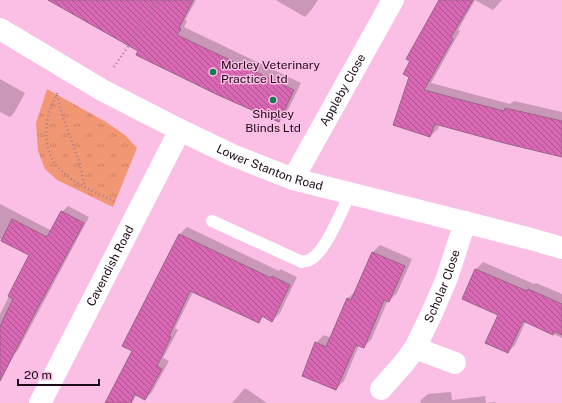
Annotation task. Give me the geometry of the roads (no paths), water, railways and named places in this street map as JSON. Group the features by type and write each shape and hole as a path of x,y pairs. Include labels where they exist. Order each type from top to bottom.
{"street":[{"name":"Appleby Close","path":"293,179 393,0"},
{"name":"Lower Stanton Road","path":"0,29 102,90 180,130 232,155 293,179 531,238 562,248"},
{"name":"Cavendish Road","path":"40,403 180,130"},
{"name":"Scholar Close","path":"381,389 415,348 447,278 466,222"},
{"path":"415,348 455,363"}],"lane":[{"path":"212,221 302,262 311,259 319,252 329,236 350,194"}],"place":[{"name":"Morley Veterinary Practice Ltd","path":"213,72"},
{"name":"Shipley Blinds Ltd","path":"273,100"}]}
